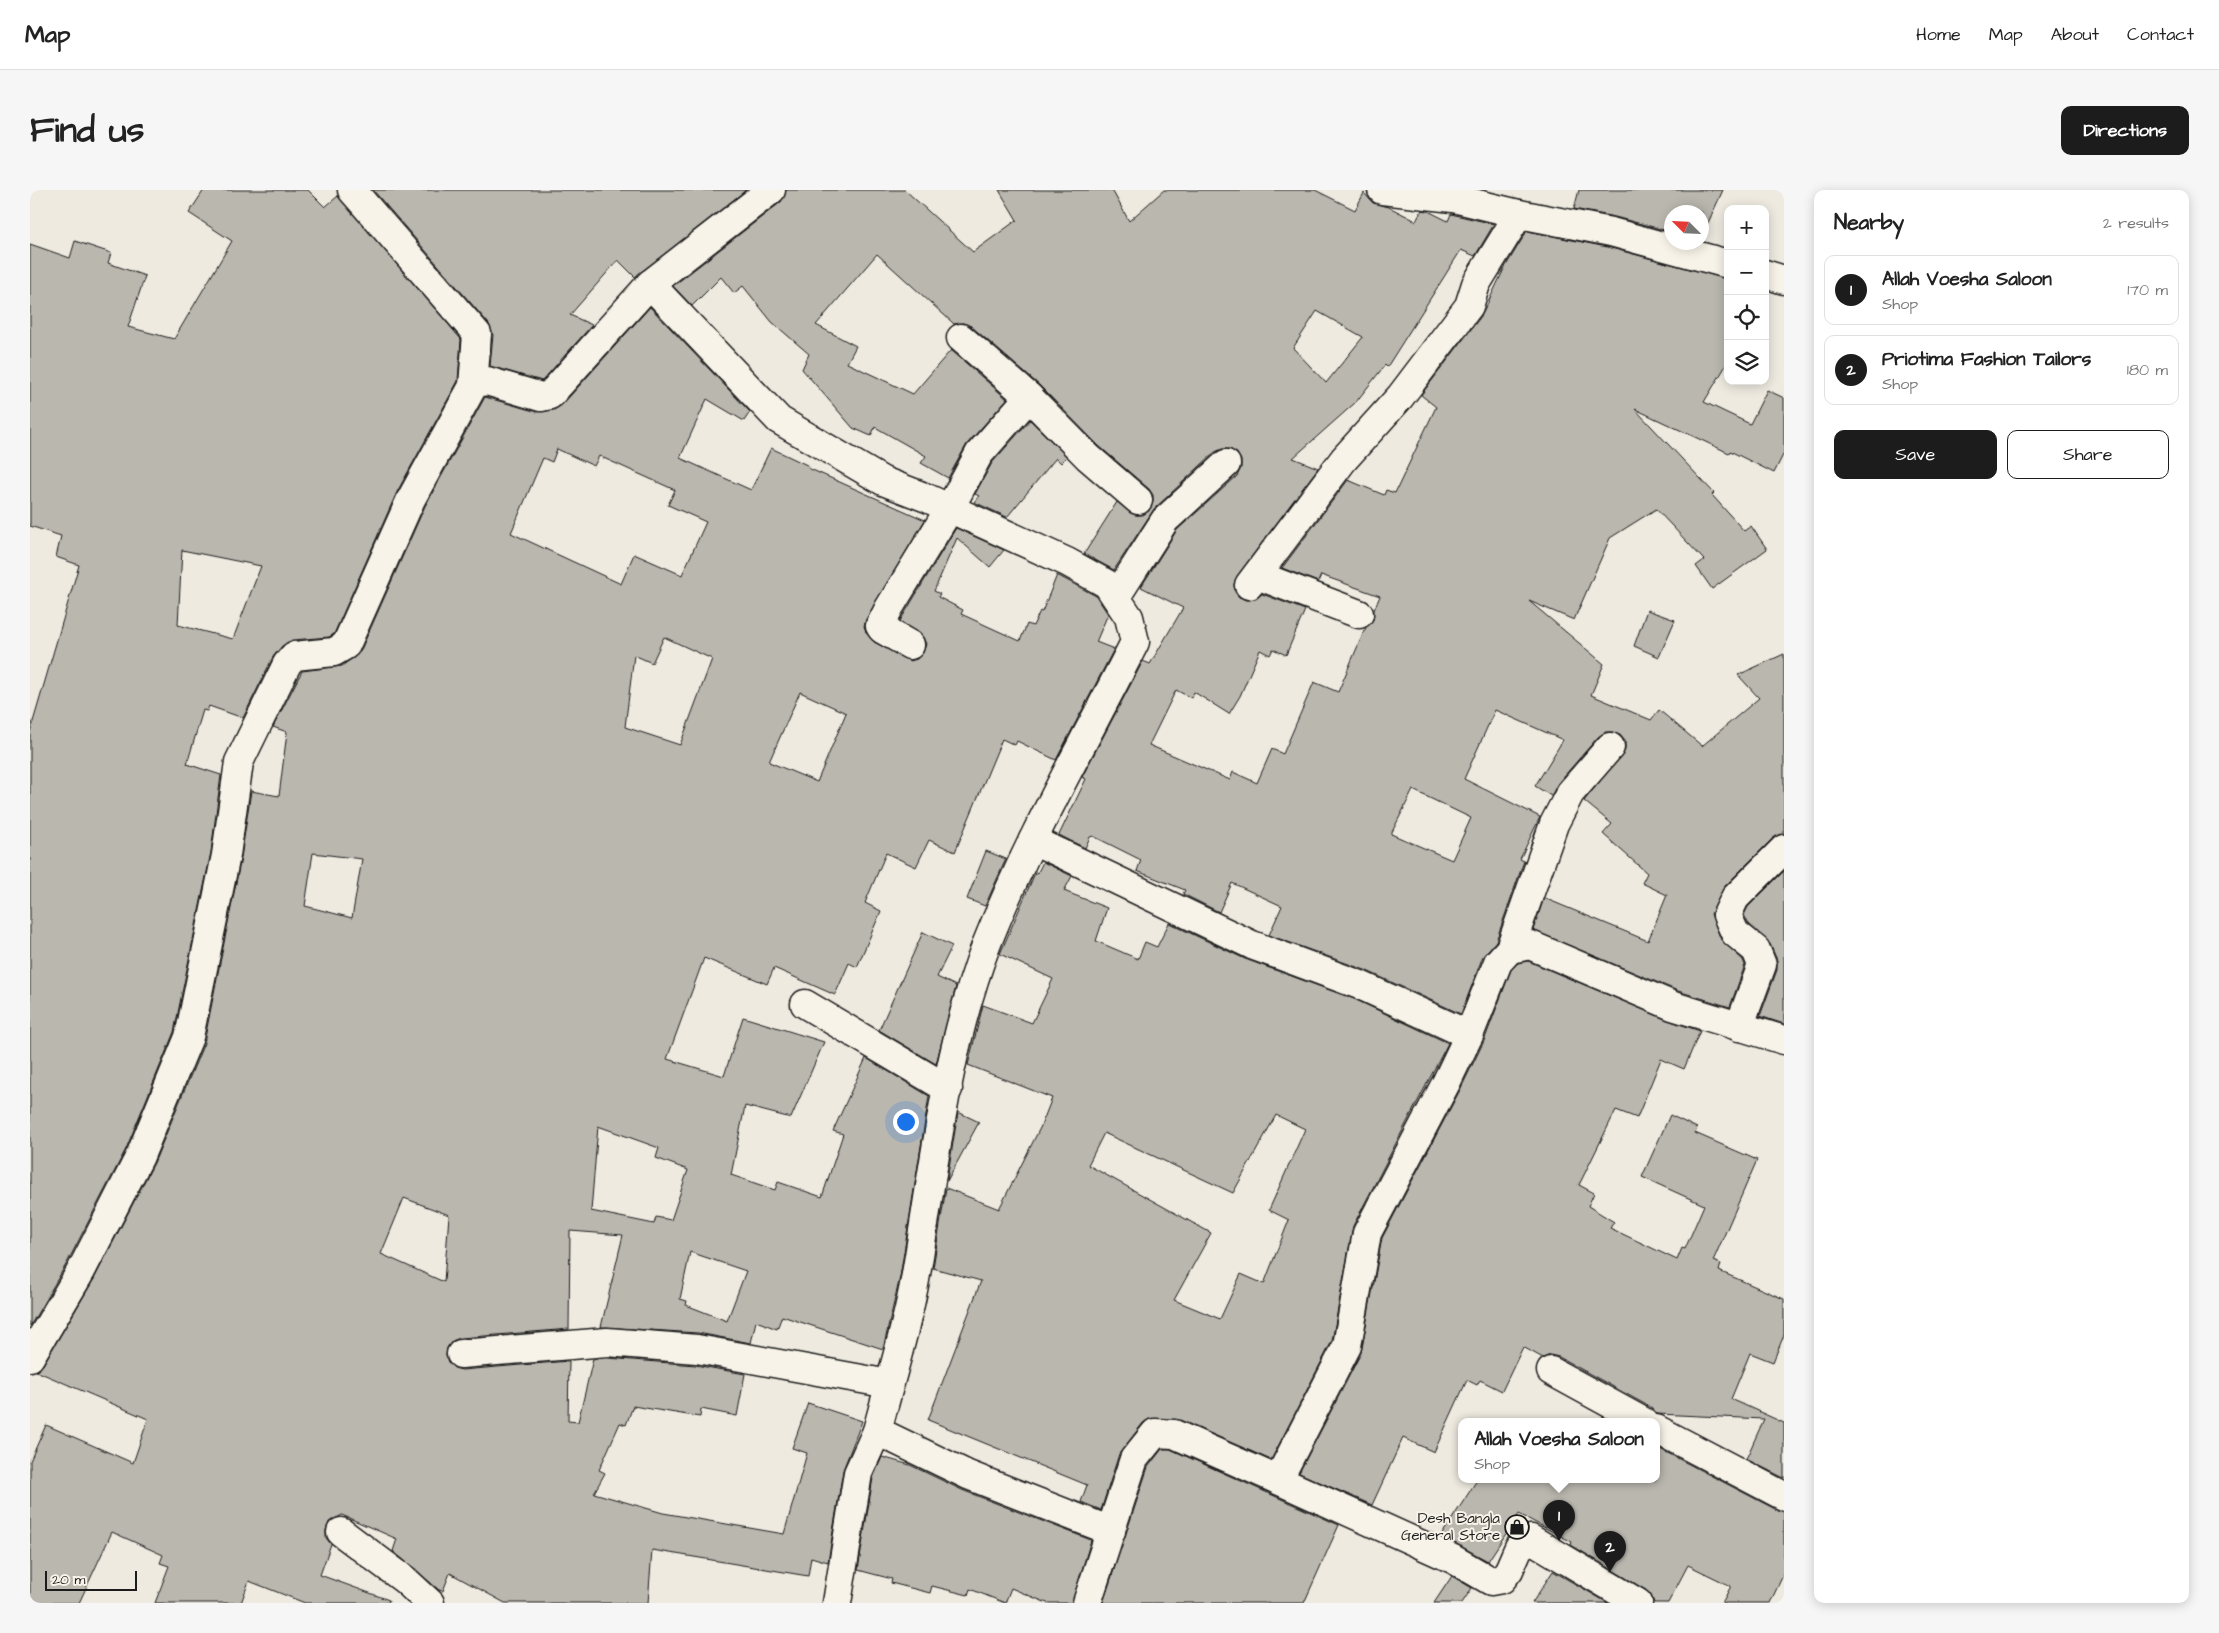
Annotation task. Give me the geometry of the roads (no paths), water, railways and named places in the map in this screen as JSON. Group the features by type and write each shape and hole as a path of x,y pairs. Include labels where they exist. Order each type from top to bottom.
{"street":[{"path":"30,1357 82,1271 140,1156 189,1036 226,854 239,762 288,664 294,656 334,652 346,645 411,499 473,386 477,334 352,190"},
{"path":"473,386 479,382 487,381 542,397 550,395 650,284 771,190"},
{"path":"1382,190 1454,198 1519,214 1611,232 1724,263"},
{"path":"1359,614 1253,580 1344,459 1400,397 1469,306 1476,284 1519,214"},
{"path":"1769,275 1784,280"},
{"path":"650,284 779,420 883,481 950,508 1067,562 1107,584 1129,616 1135,642 1033,840 987,944 958,1038 931,1172 915,1282 877,1431 858,1473 837,1603"},
{"path":"961,338 1029,397 1088,457 1138,500"},
{"path":"910,645 886,632 880,626 950,508 978,454 1029,397"},
{"path":"1116,597 1165,520 1226,464"},
{"path":"1278,1480 1346,1346 1367,1233 1469,1035 1498,962 1510,949 1554,824 1570,793 1610,747"},
{"path":"1033,840 1252,945 1360,985 1469,1035"},
{"path":"1739,1027 1762,965 1756,950 1735,933 1727,915 1735,898 1784,849"},
{"path":"1510,949 1530,946 1673,1006 1784,1040"},
{"path":"805,1004 948,1089"},
{"path":"461,1354 607,1342 697,1349 889,1384"},
{"path":"1551,1371 1637,1418"},
{"path":"877,1431 968,1475 1111,1531"},
{"path":"1660,1431 1784,1496"},
{"path":"1087,1603 1134,1459 1155,1433 1174,1434 1453,1559 1491,1581 1502,1579 1509,1570 1519,1547 1531,1540 1638,1603"},
{"path":"341,1532 405,1580 430,1603"}],"place":[{"name":"Desh Bangla General Store","path":"1517,1527"},
{"name":"Allah Voesha Saloon","path":"1559,1541"},
{"name":"Priotima Fashion Tailors","path":"1610,1572"}]}
